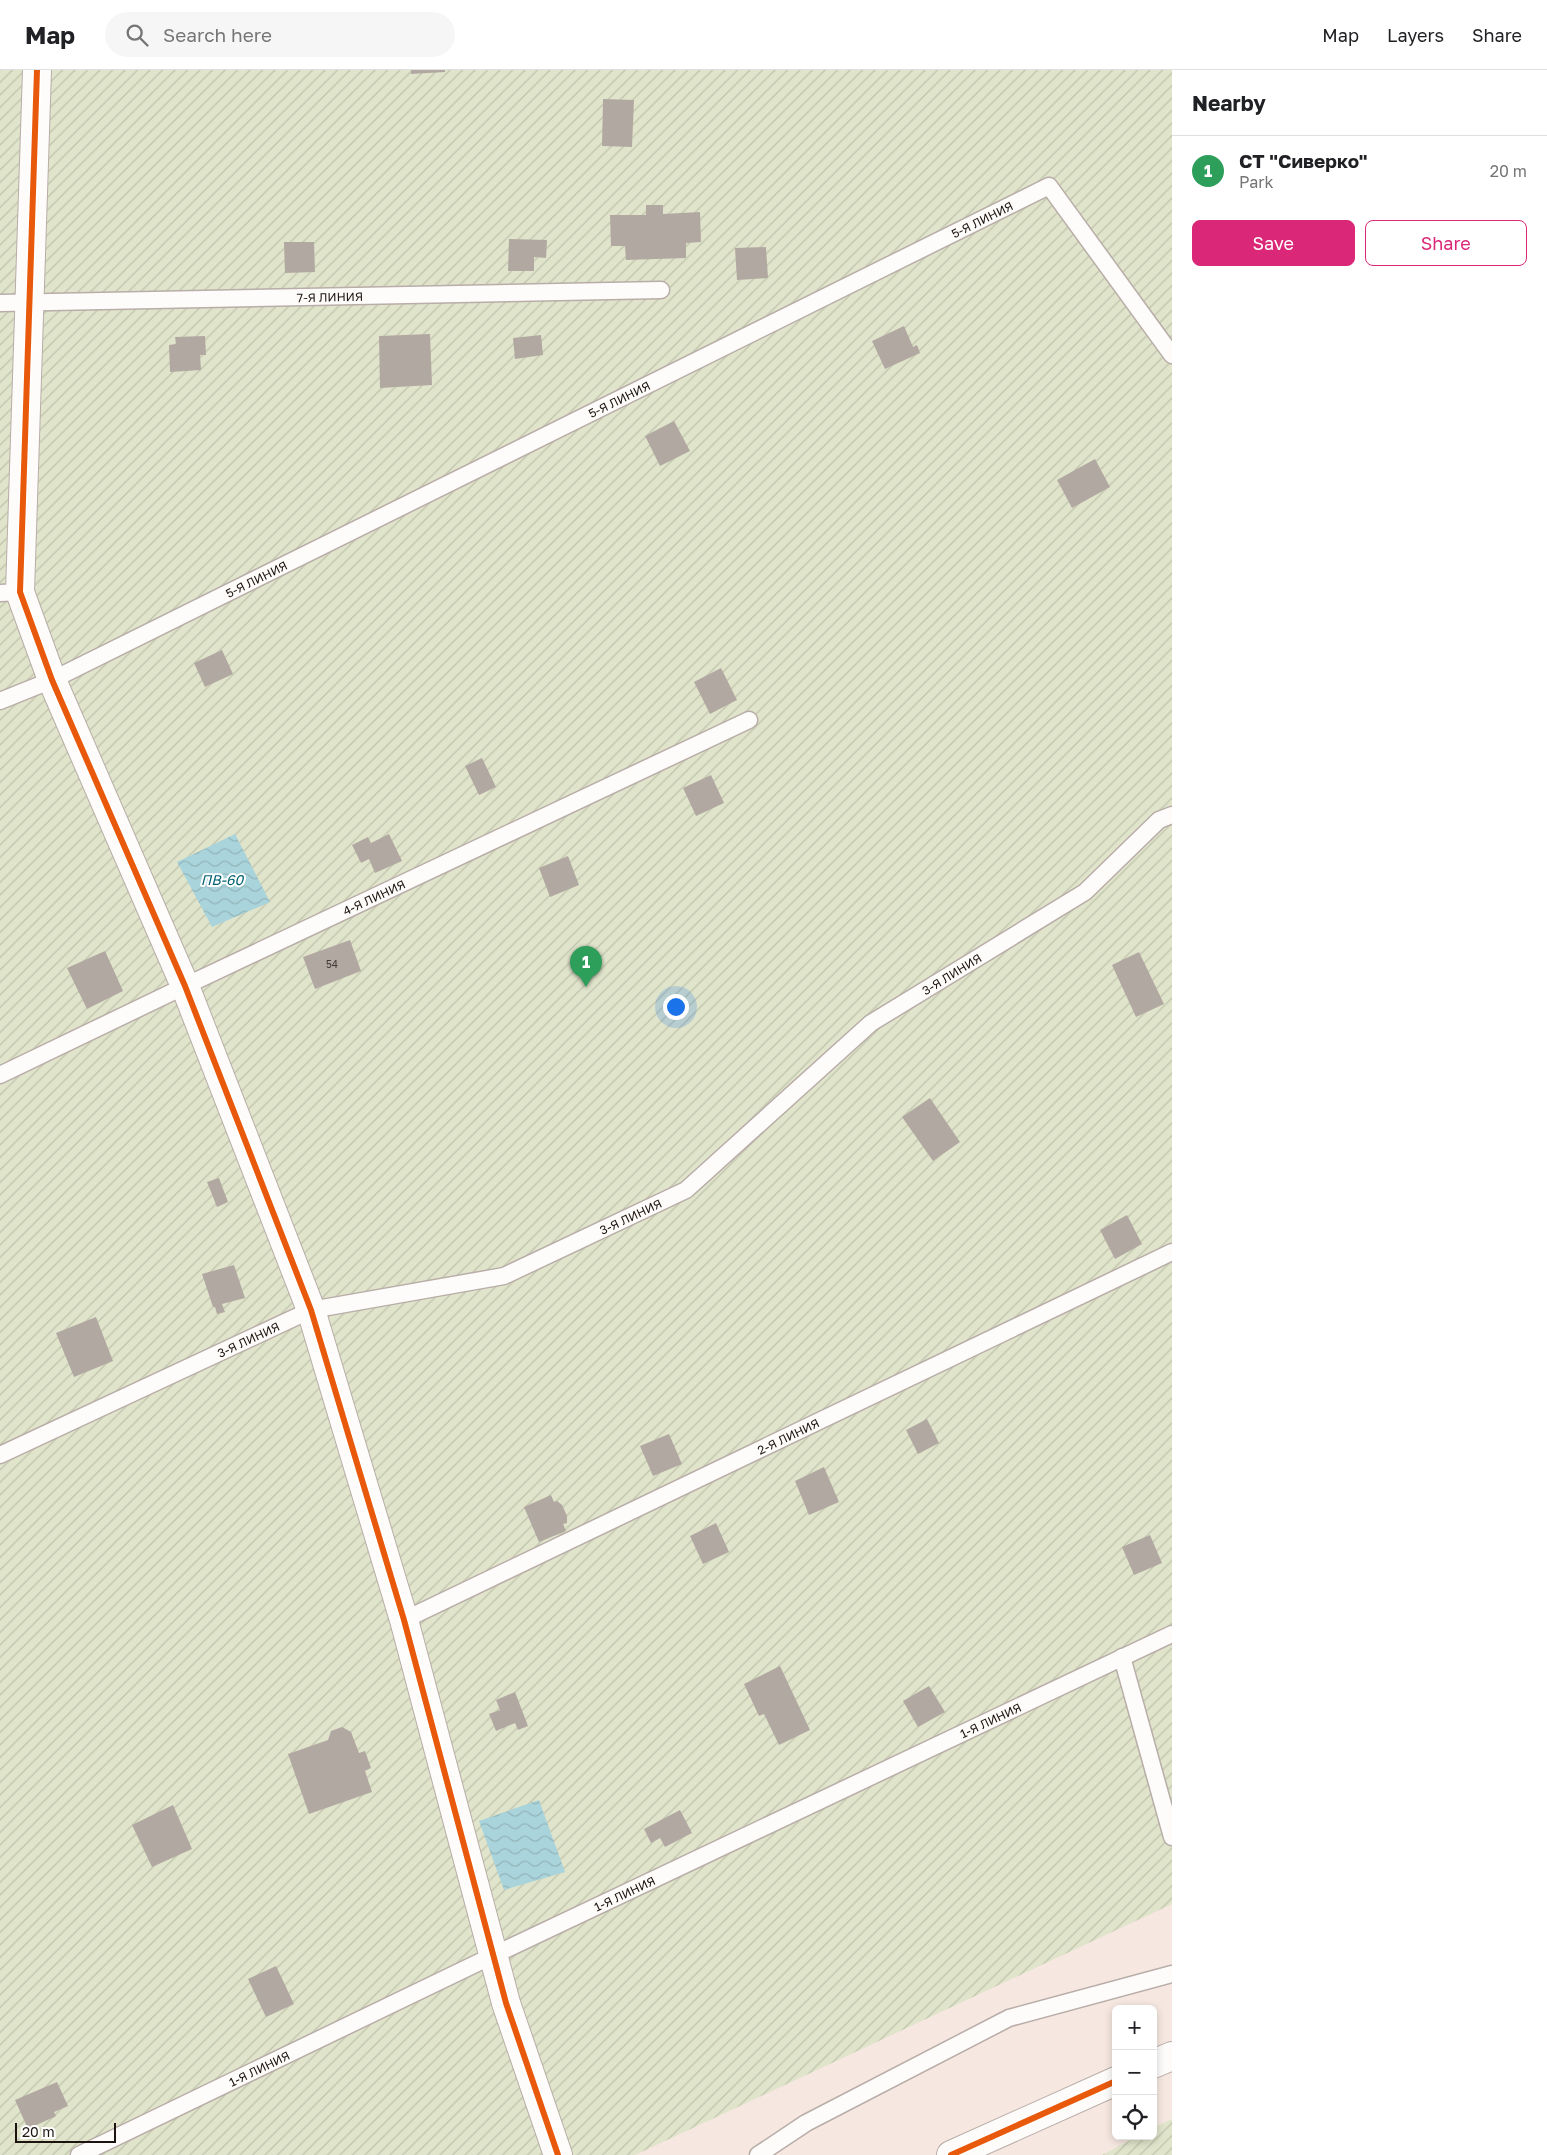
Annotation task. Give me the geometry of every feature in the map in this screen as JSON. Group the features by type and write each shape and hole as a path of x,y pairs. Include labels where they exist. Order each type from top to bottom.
{"street":[{"path":"37,70 29,302 10,593 52,680 185,986 311,1310 404,1620 506,2004 558,2155"},
{"path":"1157,2062 1172,2056"},
{"path":"951,2155 1112,2083"}],"lane":[{"name":"5-Я ЛИНИЯ","path":"0,701 52,680 1049,186 1172,355"},
{"name":"7-Я ЛИНИЯ","path":"0,303 661,290"},
{"name":"4-Я ЛИНИЯ","path":"0,1075 749,720"},
{"name":"3-Я ЛИНИЯ","path":"0,1455 311,1310 504,1276 686,1190 871,1023 1085,892 1159,820 1172,815"},
{"name":"2-Я ЛИНИЯ","path":"404,1620 1172,1252"},
{"name":"1-Я ЛИНИЯ","path":"79,2155 494,1955 1172,1634"},
{"path":"1122,1657 1172,1837"},
{"path":"758,2155 806,2123 1008,2018 1172,1974"}],"green space":[{"path":"0,70 1172,70 1172,1904 635,2155 0,2155"},
{"path":"1172,2119 1172,2155 1102,2155 1130,2140 1157,2140 1157,2126"}],"water":[{"name":"ПВ-60","path":"235,834 270,902 212,927 177,862"},
{"path":"539,1800 565,1872 504,1890 479,1821"}],"building":[{"path":"411,70 445,70 445,72 411,74"},
{"path":"603,99 634,100 632,147 602,146"},
{"path":"646,205 663,205 663,214 700,212 701,242 686,243 686,258 626,260 625,246 611,246 610,215 646,215"},
{"path":"509,239 547,240 546,258 534,257 534,271 508,271"},
{"path":"284,242 314,242 315,272 285,273"},
{"path":"766,247 768,278 737,280 735,248"},
{"path":"904,326 913,347 917,345 920,353 885,369 872,341"},
{"path":"430,334 432,385 380,388 379,336"},
{"path":"541,335 543,355 515,359 513,338"},
{"path":"205,336 206,355 200,355 201,370 170,372 169,345 176,344 175,337"},
{"path":"674,421 690,451 660,466 645,436"},
{"path":"1095,459 1110,487 1072,508 1057,480"},
{"path":"222,650 233,674 205,687 194,663"},
{"path":"721,668 737,700 710,714 694,682"},
{"path":"482,758 496,787 479,795 465,766"},
{"path":"711,775 724,803 696,816 683,788"},
{"path":"389,834 402,861 375,873 369,859 361,863 352,845 368,837 371,843"},
{"path":"568,856 579,885 550,897 539,868"},
{"path":"350,940 361,971 315,989 303,957"},
{"path":"105,951 123,991 87,1009 67,968"},
{"path":"1139,952 1164,1004 1136,1017 1112,965"},
{"path":"930,1098 960,1142 933,1161 902,1117"},
{"path":"219,1178 228,1202 217,1207 207,1182"},
{"path":"1127,1215 1142,1244 1115,1259 1100,1230"},
{"path":"234,1265 245,1298 222,1304 225,1312 217,1314 202,1274"},
{"path":"96,1317 113,1361 74,1377 56,1333"},
{"path":"927,1419 939,1443 918,1454 906,1430"},
{"path":"669,1434 682,1464 653,1476 640,1446"},
{"path":"824,1467 839,1502 809,1515 795,1481"},
{"path":"551,1495 554,1502 557,1501 562,1505 567,1516 567,1523 563,1524 566,1531 539,1542 524,1507"},
{"path":"716,1523 729,1552 703,1564 690,1536"},
{"path":"1150,1535 1162,1563 1134,1575 1122,1547"},
{"path":"780,1666 810,1730 779,1745 764,1714 759,1716 744,1684"},
{"path":"929,1686 945,1712 918,1727 903,1701"},
{"path":"515,1692 528,1726 518,1730 515,1723 496,1731 489,1714 500,1710 496,1700"},
{"path":"342,1727 351,1732 359,1753 365,1751 371,1768 365,1771 372,1792 309,1814 288,1754 328,1740 331,1731"},
{"path":"173,1805 192,1849 152,1867 132,1825"},
{"path":"680,1810 692,1833 665,1847 660,1838 651,1843 644,1829"},
{"path":"276,1966 294,2004 266,2017 248,1979"},
{"path":"57,2082 68,2106 54,2112 56,2116 28,2129 15,2100"}],"cycle path":[{"path":"37,70 20,592 52,680 185,986 311,1310 404,1620 506,2003 558,2155"},
{"path":"951,2155 1112,2083"}],"place":[{"name":"СТ \"Сиверко\"","path":"586,987"}]}
